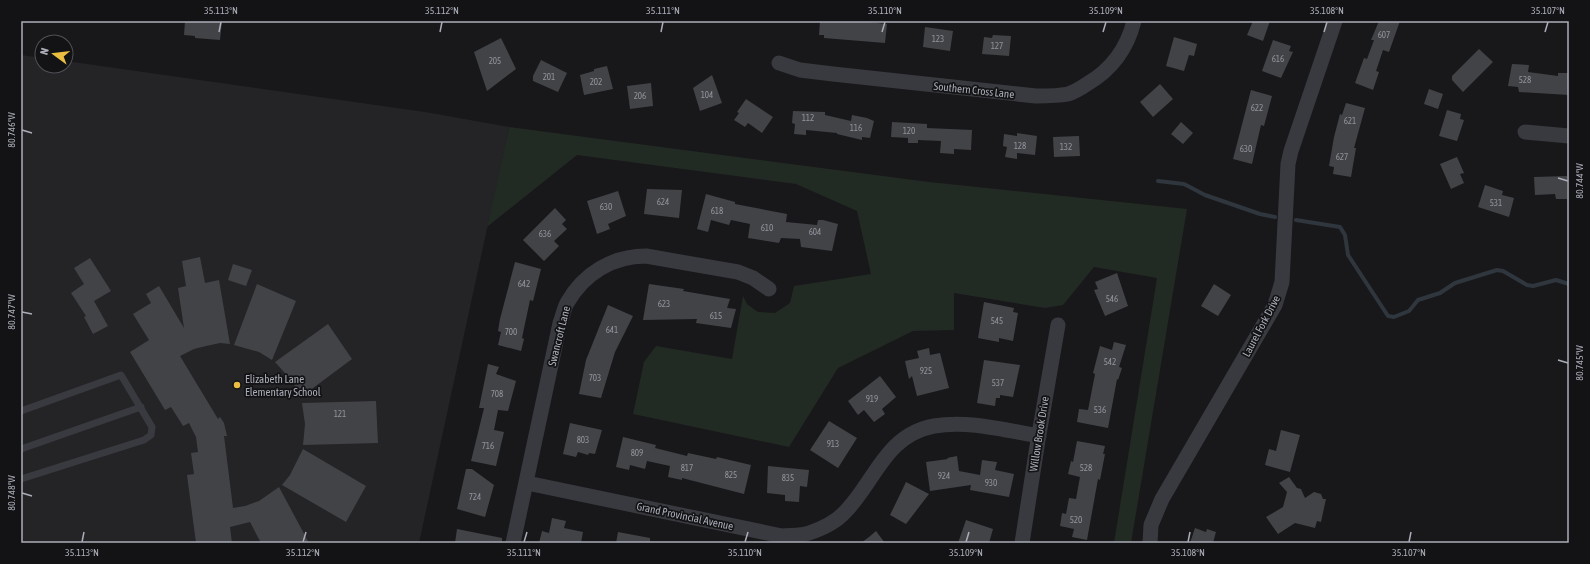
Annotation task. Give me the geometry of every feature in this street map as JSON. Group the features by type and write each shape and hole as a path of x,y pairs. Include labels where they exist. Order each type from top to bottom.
{"street":[{"name":"Southern Cross Lane","path":"779,63 800,70 1036,96 1067,94 1075,92 1096,79 1108,69 1122,51 1128,40 1134,21"},
{"name":"Laurel Fork Drive","path":"1150,543 1151,525 1162,499 1275,305 1282,282 1288,164 1335,21"},
{"path":"1525,132 1569,136"},
{"name":"Swancroft Lane","path":"513,543 560,323 567,303 579,286 595,272 614,261 631,256 646,256 738,272 753,278 769,289"},
{"name":"Willow Brook Drive","path":"1022,543 1058,325"},
{"name":"Grand Provincial Avenue","path":"527,483 782,536 808,534 832,523 844,513 858,497 890,451 900,440 914,433 933,426 959,424 1039,436"}],"lane":[{"path":"21,411 121,375 152,427 152,435 144,440 21,480"},
{"path":"21,449 141,407"}],"shaded area":[{"name":"Elizabeth Lane Elementary School","path":"21,55 34,57 34,74 74,74 74,62 425,112 509,127 419,543 21,543"},
{"path":"509,127 929,182 1187,209 1131,543 1114,543 1157,278 1094,267 1063,305 1045,308 954,293 954,330 913,331 838,368 789,447 633,414 644,362 656,346 732,359 743,296 747,304 758,312 775,313 790,303 794,286 871,274 857,211 796,184 577,155 487,227"}],"building":[{"path":"185,21 222,21 220,40 195,38 195,36 184,35"},
{"path":"820,21 859,21 887,24 885,43 824,38 824,35 819,35"},
{"path":"1253,21 1270,21 1263,41 1247,35"},
{"path":"1379,21 1400,21 1389,52 1383,50 1376,71 1379,72 1373,90 1355,83 1364,58 1367,59 1374,40 1371,40"},
{"path":"925,27 953,31 950,51 923,47"},
{"path":"993,35 1011,36 1009,56 982,54 984,37 992,38"},
{"path":"1174,37 1197,44 1194,56 1189,55 1184,71 1166,66"},
{"path":"501,38 516,69 487,91 474,52"},
{"path":"1273,40 1291,46 1289,51 1293,52 1281,78 1262,71"},
{"path":"1479,49 1493,62 1463,92 1452,80 1452,76"},
{"path":"541,60 567,73 558,92 533,81 533,76"},
{"path":"1512,64 1529,65 1528,72 1558,76 1558,73 1569,73 1569,95 1519,92 1518,87 1508,86"},
{"path":"607,66 613,89 584,95 580,75 594,71 594,69"},
{"path":"712,75 722,103 700,111 693,88"},
{"path":"651,83 653,106 630,109 627,86"},
{"path":"1160,84 1173,99 1153,117 1140,102"},
{"path":"1429,89 1443,94 1438,109 1424,104"},
{"path":"1251,90 1272,96 1264,126 1261,125 1252,164 1233,159"},
{"path":"746,99 773,117 762,133 748,123 745,127 734,120 739,113 737,112"},
{"path":"1346,103 1365,108 1354,148 1356,148 1351,177 1333,174 1334,167 1329,166 1340,114 1342,115"},
{"path":"1447,110 1461,114 1460,119 1464,120 1457,141 1439,136"},
{"path":"793,111 825,112 825,115 851,121 852,115 874,121 870,138 862,137 862,140 837,133 806,130 806,135 794,134 795,124 792,123"},
{"path":"892,122 927,124 927,128 972,130 971,150 954,149 954,154 940,153 941,141 918,140 918,143 908,143 908,138 891,137"},
{"path":"1181,122 1193,133 1183,144 1171,134"},
{"path":"1017,133 1037,136 1035,155 1017,153 1017,159 1005,157 1007,147 1003,146 1004,134 1017,136"},
{"path":"1079,136 1080,156 1054,157 1053,137"},
{"path":"1457,157 1464,173 1460,174 1464,183 1451,189 1440,164"},
{"path":"1567,176 1567,199 1556,199 1555,194 1535,195 1534,177"},
{"path":"1485,185 1503,191 1502,195 1514,198 1509,217 1478,207"},
{"path":"647,189 682,190 679,218 644,214"},
{"path":"618,191 626,216 608,224 610,229 597,234 587,201"},
{"path":"706,194 735,202 735,204 787,214 786,222 817,225 818,220 823,220 838,224 832,251 801,247 800,239 781,238 779,243 748,238 750,224 731,220 729,225 711,220 708,232 697,229"},
{"path":"555,208 566,220 562,224 567,229 554,241 559,246 544,261 523,240"},
{"path":"200,257 205,283 219,280 230,344 220,343 206,346 194,349 180,356 218,419 220,417 224,423 227,436 224,436 233,508 259,501 279,487 309,543 261,543 250,522 230,527 232,543 196,543 187,475 194,474 191,453 198,452 196,437 189,423 183,426 171,407 165,410 130,352 149,340 133,314 151,303 146,294 159,286 184,328 178,288 186,286 182,261"},
{"path":"90,258 111,291 94,301 108,326 93,334 84,317 86,316 71,293 84,284 74,268"},
{"path":"515,262 541,269 533,301 530,300 522,338 524,339 521,351 498,345 501,332 498,331 500,319"},
{"path":"233,264 252,270 246,286 228,280"},
{"path":"1117,273 1128,306 1105,316 1094,290 1098,289 1095,282"},
{"path":"257,284 296,301 272,360 259,352 234,345"},
{"path":"649,284 684,289 683,291 730,299 727,308 736,309 731,328 696,323 697,319 643,320"},
{"path":"1214,284 1231,295 1218,316 1201,306"},
{"path":"984,302 1014,308 1013,312 1018,313 1013,341 999,338 999,342 978,338"},
{"path":"608,305 633,316 615,352 601,398 579,394 586,360"},
{"path":"328,324 352,359 301,397 292,381 275,362"},
{"path":"1114,342 1126,345 1119,367 1122,368 1118,380 1117,379 1108,428 1077,422 1079,409 1088,410 1095,374 1093,373 1100,346 1112,350"},
{"path":"929,348 930,355 940,353 949,388 917,396 912,376 909,379 905,361 919,358 917,351"},
{"path":"984,360 1020,365 1013,397 1000,395 1000,398 996,398 995,406 977,403"},
{"path":"488,364 499,367 496,374 516,381 508,411 498,410 494,430 504,432 496,466 471,461 484,408 479,408"},
{"path":"880,376 896,397 882,409 885,414 874,422 864,410 858,415 848,401"},
{"path":"376,401 378,443 303,445 305,424 302,403"},
{"path":"829,421 857,438 838,468 810,450"},
{"path":"570,423 602,430 595,454 589,453 588,455 578,452 576,457 563,454"},
{"path":"1281,430 1300,435 1290,472 1265,465 1269,449 1276,451"},
{"path":"623,437 656,445 655,448 687,456 688,453 716,459 717,457 751,465 744,494 682,478 682,480 668,477 670,466 647,461 645,469 630,465 629,470 616,467"},
{"path":"1077,441 1105,446 1103,454 1105,454 1100,480 1098,479 1087,540 1072,537 1074,529 1060,526 1062,513 1066,514 1069,498 1076,499 1080,477 1068,474 1071,461 1073,462"},
{"path":"303,449 366,486 346,522 282,485 290,475"},
{"path":"957,456 959,471 980,475 982,460 997,462 995,470 1014,474 1009,497 970,490 971,485 930,491 926,462 948,459 947,458"},
{"path":"768,466 809,470 807,487 800,486 799,502 785,501 785,495 767,493"},
{"path":"466,469 472,469 494,485 485,517 457,509"},
{"path":"1289,477 1297,488 1301,489 1305,498 1314,492 1321,494 1323,499 1326,499 1321,522 1317,521 1315,528 1295,523 1278,534 1266,517 1283,507 1287,492 1279,483"},
{"path":"906,482 929,494 906,524 890,515"},
{"path":"552,518 566,521 564,528 583,532 581,543 539,543 542,531 549,533"},
{"path":"966,520 993,529 989,543 958,543"},
{"path":"1195,528 1206,532 1207,529 1216,532 1213,543 1190,543"},
{"path":"457,529 502,538 502,543 455,543"},
{"path":"876,531 885,543 861,543 869,537"},
{"path":"618,532 650,538 650,543 616,543"}],"waterway":[{"path":"1158,181 1184,184 1205,195 1260,214 1275,217"},
{"path":"1296,220 1340,227 1345,235 1348,255 1388,316 1394,317 1409,311 1418,300 1440,293 1455,283 1497,270 1503,271 1527,285 1533,286 1556,280 1569,284"}],"place":[{"name":"Elizabeth Lane Elementary School","path":"237,385"}]}
